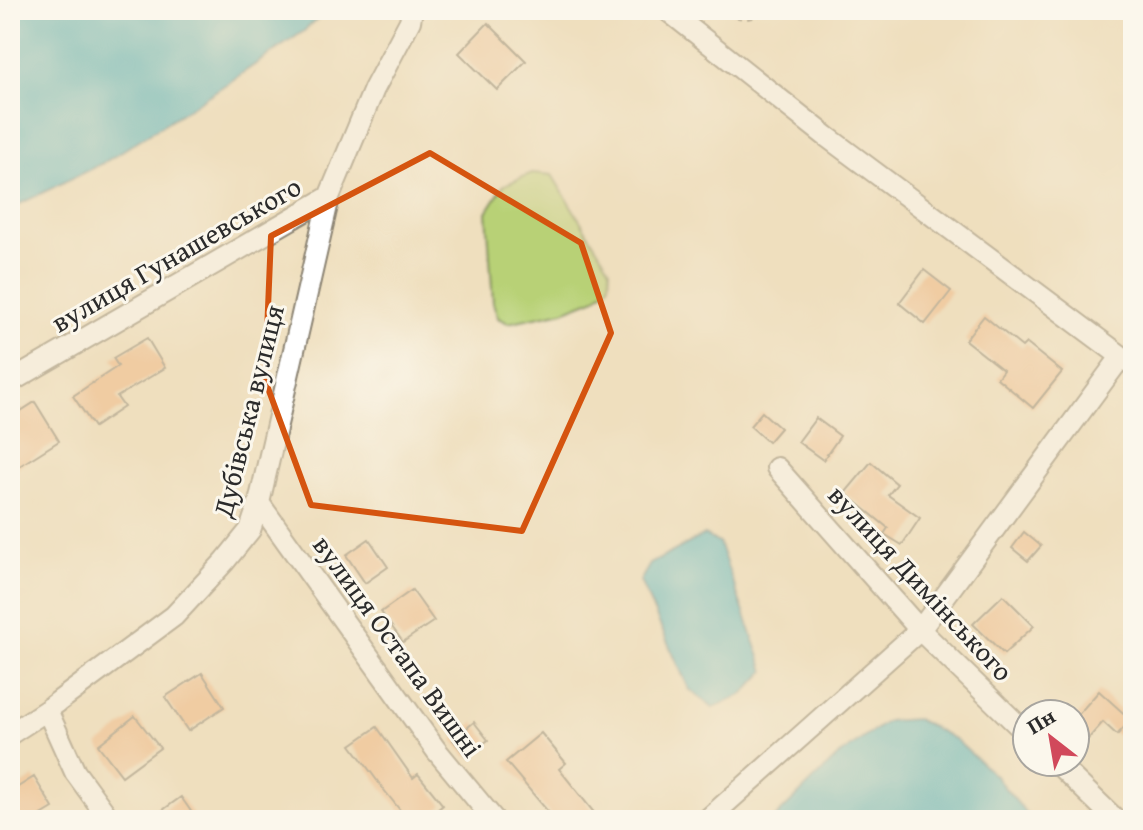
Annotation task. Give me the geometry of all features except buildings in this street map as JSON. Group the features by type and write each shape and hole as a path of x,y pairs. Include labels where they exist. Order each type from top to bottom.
{"street":[{"name":"Дубівська вулиця","path":"10,734 174,616 250,530 259,503 329,197 374,89 410,21 412,10"},
{"path":"667,10 826,136 1127,361 920,630 707,820"},
{"name":"вулиця Гунашевського","path":"10,382 329,197"},
{"name":"вулиця Димінського","path":"777,468 920,630 1011,718"},
{"name":"вулиця Остапа Вишні","path":"259,503 436,750 494,820"},
{"path":"47,710 75,772 110,820"},
{"path":"1073,778 1116,820"}],"path":[{"path":"725,10 742,18 757,17 770,10"}],"highlighted area":[{"path":"430,153 581,243 611,333 522,531 311,505 265,380 271,236"}],"green space":[{"path":"532,173 552,175 610,269 609,286 596,298 563,311 508,323 498,318 493,303 487,212 504,185"}],"water":[{"path":"10,10 327,10 304,31 231,81 105,162 10,209"},
{"path":"704,535 719,543 765,671 744,694 713,708 689,689 640,581 650,564"},
{"path":"916,719 955,739 994,775 1032,820 773,820 836,758 887,721"}]}
